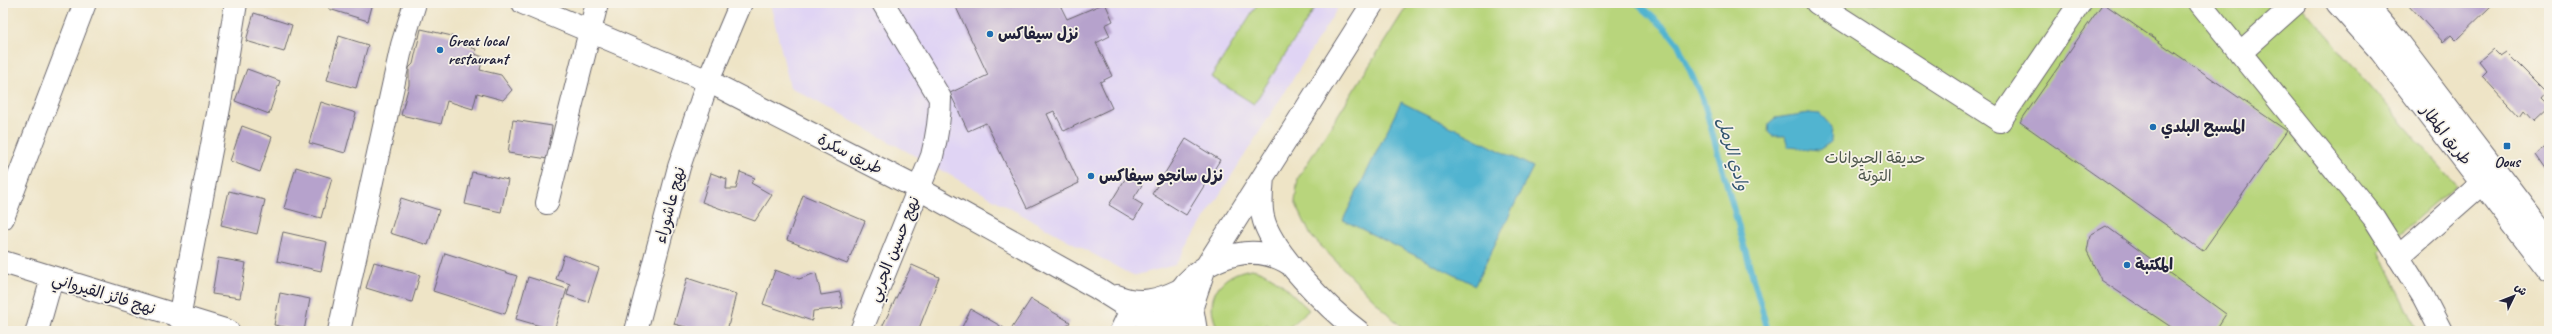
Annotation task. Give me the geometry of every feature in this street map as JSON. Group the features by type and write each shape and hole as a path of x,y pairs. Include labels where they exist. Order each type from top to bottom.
{"street":[{"path":"3,218 85,3"},
{"path":"179,318 220,104 236,3"},
{"path":"339,331 402,45 415,3"},
{"name":"طريق سكرة","path":"523,3 708,81 919,189 1097,288 1160,328"},
{"path":"547,202 588,30 597,3"},
{"name":"نهج عاشوراء","path":"636,331 680,168 708,81 741,3"},
{"name":"نهج حسين الجربي","path":"861,331 919,189 938,131 940,98 883,3"},
{"path":"1160,328 1187,295 1204,270 1373,3"},
{"path":"1817,3 2000,121 2080,3"},
{"path":"2200,3 2374,218 2423,296 2441,331"},
{"path":"2240,53 2296,3"},
{"name":"طريق المطار","path":"2337,3 2491,177 2549,240"},
{"name":"طريق المطار","path":"2365,3 2491,177 2549,271"},
{"path":"1263,177 1261,198 1263,218 1271,236 1295,268 1338,316 1358,331"},
{"path":"2398,257 2491,177"},
{"path":"1204,270 1240,253 1260,252 1279,257 1295,268"},
{"name":"نهج فائز القيرواني","path":"3,262 214,329"},
{"path":"37,331 52,278"},
{"path":"1097,288 1122,299 1142,302 1187,295"},
{"path":"1179,331 1187,295"},
{"path":"1187,295 1192,307 1196,331"},
{"path":"1121,331 1131,310"}],"shaded area":[{"name":"نزل سانجو سيفاكس","path":"770,3 1341,3 1175,265 1133,276 790,87"}],"green space":[{"path":"1258,3 1318,3 1254,104 1211,77"},
{"name":"حديقة الحيوانات التوتة","path":"1409,3 2299,3 2456,185 2379,251 2418,331 1409,331 1400,326 1311,236 1295,202 1298,178"},
{"path":"1252,269 1268,275 1283,285 1309,310 1285,331 1274,331 1267,325 1261,331 1219,331 1214,320 1212,309 1216,290 1230,276"}],"water":[{"path":"1401,102 1533,167 1475,285 1343,220"},
{"path":"1809,113 1820,114 1832,127 1831,142 1819,150 1788,147 1785,136 1772,136 1768,132 1769,123 1775,118"}],"building":[{"path":"330,3 373,3 368,21 329,9"},
{"path":"954,3 1059,3 1067,19 1105,3 1113,21 1105,25 1110,36 1096,43 1112,76 1100,82 1112,108 1064,131 1054,111 1047,114 1079,183 1027,208 986,123 968,131 950,93 988,75"},
{"name":"المسبح البلدي","path":"2103,3 2287,131 2203,251 2020,122"},
{"path":"2407,3 2494,3 2456,40 2451,35 2443,42"},
{"path":"254,13 292,25 284,52 246,41"},
{"path":"421,29 452,36 466,46 476,49 475,54 483,57 480,70 501,75 512,90 503,100 477,93 473,109 447,101 441,124 401,115 409,85 409,68 413,64"},
{"path":"339,36 368,45 356,88 327,80"},
{"path":"2493,49 2501,57 2507,53 2546,92 2541,98 2549,106 2533,121 2524,111 2520,117 2482,76 2487,71 2479,61"},
{"path":"247,69 280,81 269,114 235,101"},
{"path":"321,102 356,113 345,153 309,143"},
{"path":"513,120 552,126 548,159 508,153"},
{"path":"242,126 272,137 260,172 230,161"},
{"path":"1186,139 1220,160 1186,215 1152,194"},
{"path":"2549,144 2549,174 2536,155"},
{"path":"296,167 332,178 321,218 284,208"},
{"path":"472,172 508,180 501,212 465,204"},
{"path":"740,172 755,178 751,183 772,195 755,221 702,202 711,173 727,179 726,189 736,189"},
{"path":"1127,176 1142,185 1133,199 1143,205 1134,220 1109,205"},
{"path":"229,191 265,200 257,234 221,225"},
{"path":"803,195 865,221 847,264 787,240"},
{"path":"401,198 439,210 428,245 390,233"},
{"name":"المكتبة","path":"2106,226 2226,314 2215,331 2177,331 2101,280 2087,251 2090,235"},
{"path":"283,232 327,242 321,271 277,261"},
{"path":"445,253 517,276 505,314 433,291"},
{"path":"564,255 599,268 588,302 567,295 570,284 556,279"},
{"path":"218,258 246,263 240,298 212,294"},
{"path":"374,262 420,275 412,302 366,288"},
{"path":"912,265 939,277 918,331 880,331"},
{"path":"775,270 799,279 816,273 821,295 840,292 843,308 813,311 812,321 763,304"},
{"path":"528,277 567,289 554,330 516,319"},
{"path":"687,278 736,294 727,331 701,331 674,324"},
{"path":"280,293 310,299 304,331 274,325"},
{"path":"1031,299 1070,322 1064,331 1010,331"},
{"path":"971,309 1004,328 1002,331 960,331"}],"waterway":[{"name":"وادي الرمل","path":"1637,3 1666,29 1678,44 1703,100 1768,331"}],"place":[{"name":"نزل سيفاكس","path":"990,34"},
{"name":"Great local restaurant","path":"440,50"},
{"name":"المسبح البلدي","path":"2153,127"},
{"name":"Oous","path":"2507,146"},
{"name":"نزل سانجو سيفاكس","path":"1091,176"},
{"name":"المكتبة","path":"2127,265"}]}
